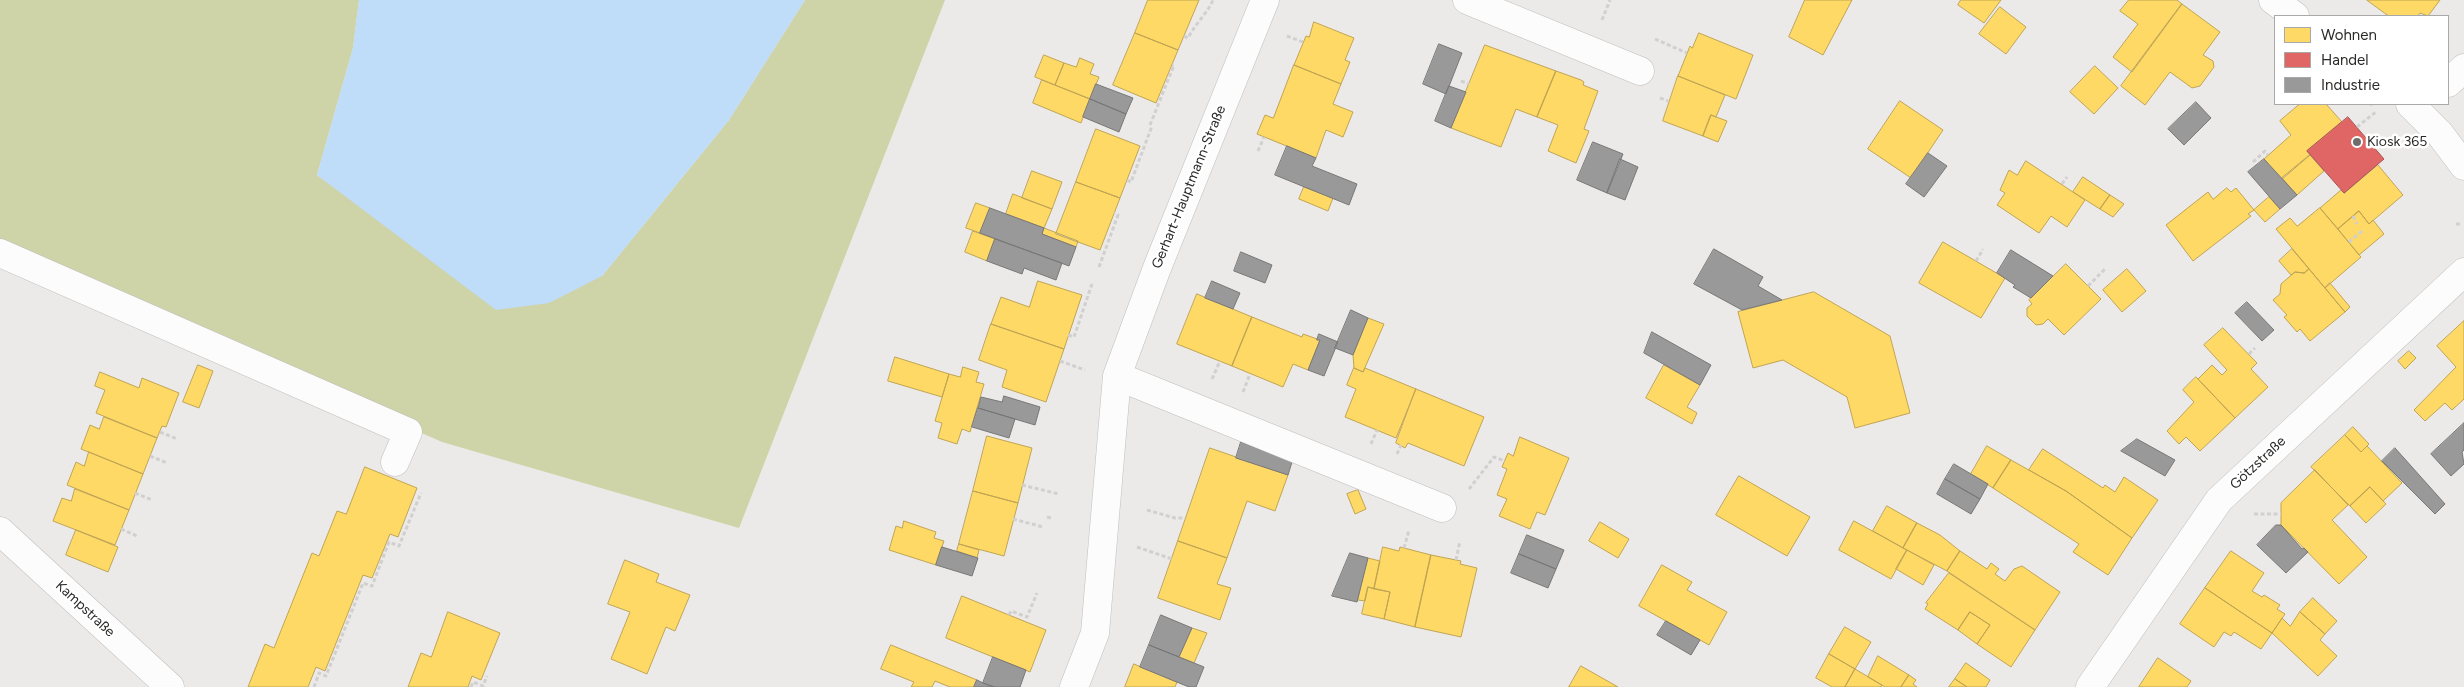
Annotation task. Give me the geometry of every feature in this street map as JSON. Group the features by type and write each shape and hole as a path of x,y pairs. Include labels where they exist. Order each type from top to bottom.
{"street":[{"name":"Gerhart-Hauptmann-Straße","path":"1074,687 1095,633 1104,374 1157,268 1265,0"},
{"path":"1467,0 1640,71"},
{"path":"2273,0 2294,15"},
{"path":"2449,81 2464,68"},
{"path":"2417,106 2464,166"},
{"path":"0,253 408,432 394,462"},
{"name":"Götzstraße","path":"2090,687 2219,500 2464,272"},
{"path":"1104,374 1453,502"},
{"name":"Kampstraße","path":"0,531 170,687"}],"path":[{"path":"1184,36 1188,38 1195,24 1209,9 1213,0"},
{"path":"1603,16 1610,0"},
{"path":"1652,38 1687,53"},
{"path":"1294,39 1303,42"},
{"path":"1127,180 1131,182 1174,65 1172,65"},
{"path":"1460,81 1469,84"},
{"path":"2357,128 2377,111"},
{"path":"1258,152 1264,137"},
{"path":"2253,162 2265,151 2268,155"},
{"path":"2062,184 2067,177"},
{"path":"1099,266 1118,215 1114,213"},
{"path":"2353,216 2357,224"},
{"path":"2348,242 2362,231"},
{"path":"1976,261 1983,249"},
{"path":"2088,286 2106,268"},
{"path":"1068,335 1074,337 1092,284"},
{"path":"2249,354 2255,348"},
{"path":"1060,361 1104,374"},
{"path":"160,432 177,439"},
{"path":"150,456 167,463"},
{"path":"1453,502 1494,457 1505,461"},
{"path":"1022,485 1058,494"},
{"path":"135,493 152,500"},
{"path":"314,687 319,673 326,676 363,583 372,586 389,542 399,546 421,493"},
{"path":"1147,510 1175,518 1185,518"},
{"path":"2251,514 2280,514"},
{"path":"1013,519 1043,527"},
{"path":"1404,548 1409,527"},
{"path":"121,529 137,536"},
{"path":"1456,560 1460,541"},
{"path":"1136,547 1172,559"},
{"path":"1009,615 1011,611 1027,617 1037,593"},
{"path":"471,687 473,682 483,686 487,676"}],"green space":[{"path":"0,0 359,0 353,48 317,175 402,237 602,276 729,120 805,0 945,0 739,528 442,442 79,282 0,250"}],"water":[{"path":"359,0 805,0 729,120 602,276 549,303 496,310 317,175 353,48"}],"building: Wohnen":[{"path":"1148,0 1199,0 1178,50 1135,33"},
{"path":"1805,0 1852,0 1823,55 1789,37"},
{"path":"1961,0 2001,0 1984,23 1958,5"},
{"path":"2129,0 2177,0 2182,4 2132,72 2113,57 2138,24 2120,11"},
{"path":"2367,0 2440,0 2429,15 2420,13 2419,15 2388,15"},
{"path":"2182,4 2220,32 2203,55 2213,61 2214,67 2200,86 2192,88 2170,72 2145,105 2121,86"},
{"path":"2000,7 2026,27 2006,54 1979,34"},
{"path":"1314,22 1354,38 1345,60 1350,62 1341,84 1294,65 1306,36 1309,37"},
{"path":"1135,33 1178,50 1156,103 1113,85"},
{"path":"1699,33 1753,55 1736,99 1678,76 1690,46 1692,48"},
{"path":"1485,45 1556,71 1537,117 1516,109 1501,147 1451,128"},
{"path":"1044,55 1064,63 1055,85 1035,77"},
{"path":"1080,58 1094,64 1090,74 1099,77 1090,99 1055,85 1064,63 1076,67"},
{"path":"1294,65 1341,84 1333,104 1353,112 1343,137 1326,130 1316,158 1257,134 1265,115 1273,118"},
{"path":"2095,66 2118,88 2094,114 2070,92"},
{"path":"1556,71 1581,80 1584,82 1583,85 1598,91 1584,129 1589,131 1576,163 1548,151 1558,125 1537,117"},
{"path":"1678,76 1725,95 1716,117 1711,115 1703,136 1663,121"},
{"path":"1042,80 1090,99 1081,123 1033,103"},
{"path":"1900,101 1943,130 1911,178 1868,149"},
{"path":"2299,105 2327,105 2342,122 2307,151 2310,155 2281,180 2264,159 2291,135 2280,121"},
{"path":"1711,115 1727,121 1718,142 1703,136"},
{"path":"1096,129 1140,146 1120,198 1076,182"},
{"path":"2310,155 2324,171 2297,195 2282,178"},
{"path":"2026,161 2085,200 2067,227 2051,216 2039,233 1997,205 2005,193 2000,190 2009,170 2017,175"},
{"path":"2378,165 2403,195 2369,224 2359,211 2338,229 2320,208 2341,190 2344,193"},
{"path":"1032,171 1062,182 1052,209 1022,198"},
{"path":"2083,177 2110,195 2100,209 2073,192"},
{"path":"1076,182 1120,198 1100,250 1056,234"},
{"path":"1304,187 1333,198 1328,211 1299,199"},
{"path":"2227,188 2231,192 2236,188 2254,210 2248,214 2251,216 2193,261 2166,225 2208,192 2213,199"},
{"path":"1013,194 1052,209 1044,228 1006,214"},
{"path":"2110,195 2124,204 2113,217 2100,209"},
{"path":"2269,197 2280,209 2265,222 2254,210"},
{"path":"976,203 990,208 980,233 966,228"},
{"path":"2320,208 2361,257 2325,288 2276,229 2290,218 2297,226"},
{"path":"2359,211 2369,224 2373,220 2384,234 2359,255 2338,229"},
{"path":"1044,228 1078,241 1076,247 1042,234"},
{"path":"973,231 995,239 987,261 965,252"},
{"path":"1943,242 2005,278 1981,318 1919,283"},
{"path":"2292,249 2309,269 2304,273 2295,272 2291,275 2279,261"},
{"path":"2066,264 2101,299 2064,335 2048,319 2043,324 2036,325 2027,316 2027,308 2032,304 2029,300"},
{"path":"2127,269 2146,291 2122,312 2103,290"},
{"path":"2309,269 2345,312 2310,341 2300,329 2297,332 2284,317 2287,315 2273,300 2280,294 2281,284 2295,272 2304,273"},
{"path":"1038,281 1082,295 1064,349 991,324 1001,297 1029,307"},
{"path":"2330,283 2350,307 2345,312 2325,288"},
{"path":"1814,292 1890,336 1910,413 1855,428 1847,397 1783,360 1753,368 1738,312"},
{"path":"1197,294 1252,317 1232,366 1177,344"},
{"path":"1252,317 1302,337 1303,334 1320,340 1308,370 1293,364 1283,387 1232,366"},
{"path":"1368,318 1384,324 1363,372 1354,368 1353,355"},
{"path":"2464,321 2464,399 2452,410 2445,403 2425,421 2414,410 2456,367 2437,346"},
{"path":"991,324 1064,349 1046,402 1002,387 1007,370 979,360"},
{"path":"2223,328 2257,363 2251,369 2268,387 2235,418 2198,379 2212,365 2222,375 2227,370 2204,345"},
{"path":"2409,351 2416,358 2405,369 2398,361"},
{"path":"895,357 949,374 942,397 888,381"},
{"path":"198,365 213,371 199,408 183,402"},
{"path":"1664,365 1700,385 1687,407 1697,413 1692,424 1646,398"},
{"path":"963,367 979,372 976,382 984,384 970,432 962,429 957,444 938,438 942,423 935,421 949,374 960,377"},
{"path":"1354,368 1363,372 1365,368 1416,389 1396,438 1345,417 1356,389 1347,385"},
{"path":"100,372 139,388 142,378 179,393 166,427 162,426 157,438 96,413 105,390 95,386"},
{"path":"2196,377 2235,418 2200,451 2186,437 2179,444 2167,431 2194,402 2183,390"},
{"path":"1416,389 1484,417 1464,466 1408,443 1405,448 1396,443"},
{"path":"104,417 157,438 143,474 81,449 90,425 99,429"},
{"path":"2353,427 2369,444 2361,452 2345,435"},
{"path":"2345,435 2361,452 2367,446 2402,483 2383,501 2370,487 2350,506 2311,467"},
{"path":"987,436 1032,448 1018,503 973,491"},
{"path":"1520,437 1569,458 1545,515 1537,512 1530,529 1499,516 1507,499 1497,495 1507,469 1502,467 1508,453 1513,456"},
{"path":"1987,446 2011,460 1993,488 1971,474"},
{"path":"1210,448 1288,475 1275,511 1247,501 1227,558 1178,541"},
{"path":"2043,449 2103,488 2105,485 2115,492 2124,477 2158,500 2132,538 2066,491 2029,470"},
{"path":"89,452 143,474 129,510 67,485 76,462 84,466"},
{"path":"2011,460 2066,491 2132,538 2108,575 2073,552 2079,544 1993,488"},
{"path":"365,467 417,488 398,537 390,534 372,578 363,575 325,671 316,667 308,687 248,687 265,644 274,648 312,553 319,556 337,511 346,514"},
{"path":"2315,470 2348,505 2332,520 2367,557 2339,584 2281,525 2281,503"},
{"path":"1739,476 1810,517 1787,556 1716,515"},
{"path":"2370,487 2386,504 2366,523 2350,506"},
{"path":"75,489 129,510 115,545 53,521 62,498 71,501"},
{"path":"1358,490 1366,509 1355,514 1347,494"},
{"path":"973,491 1018,503 1004,556 959,544"},
{"path":"1887,506 1917,523 1903,548 1873,531"},
{"path":"904,521 936,532 934,538 944,541 936,565 889,550 896,526 902,528"},
{"path":"1854,521 1907,550 1891,579 1839,550"},
{"path":"1600,522 1629,539 1618,558 1589,541"},
{"path":"1917,523 1940,535 1960,551 1947,571 1903,548"},
{"path":"76,530 118,547 108,572 66,555"},
{"path":"1178,541 1227,558 1217,584 1231,588 1220,620 1158,598"},
{"path":"959,544 979,550 977,558 957,551"},
{"path":"1383,547 1399,551 1400,547 1431,555 1415,627 1384,619 1390,592 1374,589"},
{"path":"1907,550 1934,565 1923,585 1896,569"},
{"path":"1960,551 1987,569 1991,563 1999,569 1995,574 2005,581 2014,569 2022,566 2060,592 2035,630 1947,571"},
{"path":"2231,551 2264,573 2252,591 2262,597 2264,595 2280,605 2277,609 2285,614 2272,633 2205,588"},
{"path":"1431,555 1461,561 1460,564 1477,568 1461,637 1415,627"},
{"path":"1368,558 1380,561 1374,589 1368,587 1365,601 1358,600"},
{"path":"625,560 659,574 656,582 690,595 675,631 666,627 647,674 611,659 630,612 608,604"},
{"path":"1662,565 1692,582 1687,590 1727,612 1709,645 1639,606"},
{"path":"1949,573 2035,630 2011,667 1977,644 1990,625 1970,612 1958,630 1925,609 1928,604 1926,603"},
{"path":"1368,587 1390,592 1384,619 1362,614"},
{"path":"2205,588 2272,633 2261,649 2234,632 2231,636 2224,632 2214,647 2180,624"},
{"path":"962,596 1046,630 1030,672 946,638"},
{"path":"2313,598 2337,621 2325,634 2300,612"},
{"path":"448,612 500,633 481,680 472,676 468,687 408,687 421,653 431,657"},
{"path":"1970,612 1990,625 1977,644 1958,630"},
{"path":"2300,612 2325,634 2320,640 2337,656 2318,676 2272,633 2282,618 2290,626"},
{"path":"1845,627 1871,642 1855,669 1829,654"},
{"path":"1192,628 1207,633 1194,663 1179,657"},
{"path":"891,645 977,680 974,687 950,687 935,681 932,687 911,687 914,682 881,669"},
{"path":"1829,654 1855,669 1845,687 1832,687 1816,678"},
{"path":"1878,656 1909,675 1901,687 1885,687 1868,677"},
{"path":"2158,658 2191,681 2187,687 2139,687"},
{"path":"1966,663 1990,680 1986,687 1967,687 1955,679"},
{"path":"1134,664 1177,682 1175,687 1125,687"},
{"path":"1581,666 1618,687 1569,687"},
{"path":"1855,669 1882,685 1881,687 1845,687"},
{"path":"1909,675 1916,680 1913,684 1917,687 1901,687"},
{"path":"1955,679 1967,687 1949,687"}],"building: Handel":[{"path":"2348,117 2384,159 2344,193 2307,151"}],"building: Industrie":[{"path":"1439,44 1462,53 1446,94 1423,84"},
{"path":"1096,84 1133,98 1126,114 1090,99"},
{"path":"1449,86 1466,92 1451,128 1435,121"},
{"path":"1090,99 1126,114 1119,132 1083,117"},
{"path":"2196,102 2211,118 2184,145 2168,129"},
{"path":"1593,142 1623,154 1607,193 1577,180"},
{"path":"1287,146 1316,158 1312,166 1357,184 1349,205 1275,175"},
{"path":"1928,153 1947,166 1924,197 1906,184"},
{"path":"1620,159 1638,167 1625,200 1607,193"},
{"path":"2264,159 2297,195 2280,209 2248,172"},
{"path":"990,208 1044,228 1042,234 1076,247 1069,266 980,233"},
{"path":"995,239 1062,263 1056,280 1024,268 1022,274 987,261"},
{"path":"1714,249 1763,277 1758,286 1782,300 1742,310 1694,284"},
{"path":"2011,250 2053,276 2031,298 2013,287 2015,285 1997,273"},
{"path":"1241,252 1272,265 1265,283 1234,271"},
{"path":"1212,281 1240,293 1233,309 1205,298"},
{"path":"2247,302 2274,330 2262,341 2235,313"},
{"path":"1351,310 1368,318 1353,355 1335,348"},
{"path":"1652,332 1711,365 1700,385 1644,353"},
{"path":"1319,334 1338,342 1324,376 1308,370 1320,340 1317,340"},
{"path":"1004,396 1040,407 1035,425 978,408 981,397 1002,402"},
{"path":"978,408 1015,419 1009,438 972,427"},
{"path":"2464,423 2464,450 2462,452 2464,464 2451,476 2431,454"},
{"path":"2137,439 2175,460 2165,476 2121,451"},
{"path":"1241,442 1292,462 1288,475 1236,458"},
{"path":"2395,448 2445,504 2435,514 2382,461"},
{"path":"1954,464 1988,484 1980,499 1945,479"},
{"path":"1945,479 1980,499 1971,514 1937,494"},
{"path":"2276,525 2281,525 2302,549 2304,548 2308,552 2286,573 2257,545"},
{"path":"1527,535 1564,550 1556,569 1519,554"},
{"path":"942,547 978,558 972,576 936,565"},
{"path":"1350,553 1368,558 1357,602 1332,596"},
{"path":"1519,554 1556,569 1548,588 1511,573"},
{"path":"1161,615 1192,628 1179,657 1149,645"},
{"path":"1666,621 1700,640 1691,655 1657,635"},
{"path":"1149,645 1204,667 1196,687 1189,687 1140,667"},
{"path":"993,657 1026,670 1020,687 994,687 983,683"},
{"path":"977,680 983,683 994,687 974,687"}],"place":[{"name":"Kiosk 365","path":"2357,142"}]}
